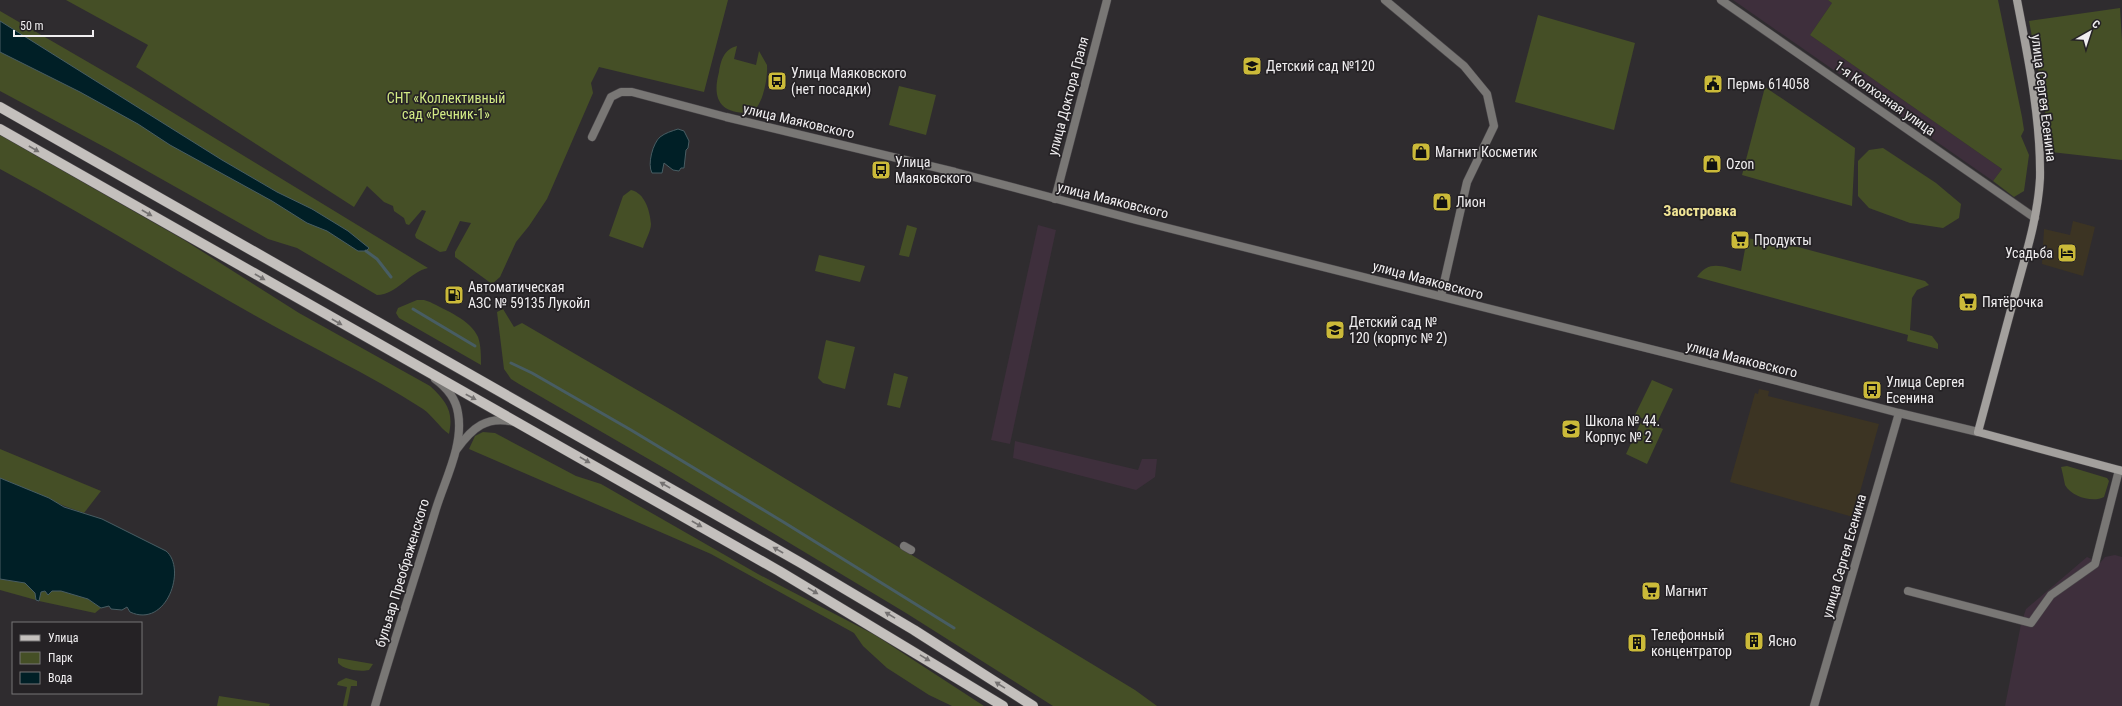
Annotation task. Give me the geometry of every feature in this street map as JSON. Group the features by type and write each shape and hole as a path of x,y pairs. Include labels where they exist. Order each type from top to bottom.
{"main road":[{"path":"0,107 788,555 907,626 1033,706"},
{"path":"0,129 424,371 526,426 779,571 1003,706"}],"street":[{"name":"улица Доктора Граля","path":"1055,199 1107,0"},
{"path":"1385,0 1464,66 1487,94 1494,126 1467,182 1441,296"},
{"name":"1-я Колхозная улица","path":"1721,0 2035,218"},
{"name":"улица Сергея Есенина","path":"1978,432 2035,218 2040,177 2038,134 2017,0"},
{"name":"улица Маяковского","path":"592,137 609,100 613,95 621,92 632,92 726,117 951,170 1055,199 1978,432 2120,470"},
{"path":"424,371 446,390 456,407 459,421 456,449"},
{"name":"улица Сергея Есенина","path":"1814,706 1899,413"},
{"path":"456,449 470,432 485,422 505,420 526,426"},
{"name":"бульвар Преображенского","path":"375,706 439,498 456,449"},
{"path":"1908,591 2032,623 2051,595 2095,564 2120,470"}],"shaded area":[{"path":"1733,0 1828,0 1832,3 1810,35 2002,169 1993,181"},
{"name":"Усадьба","path":"2073,221 2095,227 2083,276 2042,264 2044,229 2070,235"},
{"path":"1038,225 1056,230 1010,444 991,440"},
{"path":"1759,389 1769,391 1768,396 1879,424 1853,517 1730,482 1755,393 1758,394"},
{"path":"1015,441 1138,470 1142,459 1157,459 1155,477 1136,490 1013,458"},
{"path":"2115,555 2122,557 2122,706 2005,706 2021,624 2026,609 2087,557 2100,563 2105,557"}],"green space":[{"name":"СНТ «Коллективный сад «Речник-1»","path":"66,0 728,0 704,92 599,67 591,83 593,93 547,199 516,242 500,277 492,284 455,257 455,252 471,223 460,221 446,251 440,252 416,238 415,235 426,211 422,210 409,225 406,224 404,218 394,211 393,206 384,202 367,186 354,207 136,67 148,45"},
{"path":"1828,0 1998,0 2022,117 2024,130 2021,136 2029,155 2024,191 2014,197 1993,181 2002,169 1810,35 1832,3"},
{"path":"2120,8 2122,41 2122,160 2051,152 2041,84 2029,21"},
{"path":"0,11 131,87 428,268 421,270 397,288 384,294 377,295 297,248 268,239 110,150 0,91"},
{"path":"1538,15 1635,43 1614,130 1515,102"},
{"path":"737,46 734,59 756,65 759,51 767,65 767,77 764,92 755,110 750,113 731,111 720,103 718,97 717,81 722,59 726,52"},
{"path":"899,86 936,95 926,135 889,125"},
{"path":"1765,87 1855,148 1852,206 1742,175"},
{"path":"0,135 184,240 299,313 430,386 447,407 450,419 449,434 427,412 403,396 254,315 64,204 0,169"},
{"path":"1883,148 1936,183 1961,204 1959,218 1943,228 1910,223 1869,208 1858,196 1858,161 1869,150"},
{"path":"631,190 640,195 646,203 649,214 651,227 643,248 609,236 623,196"},
{"path":"907,225 917,228 909,257 899,255"},
{"path":"1747,238 1798,247 1925,281 1929,285 1917,290 1912,298 1910,330 1932,336 1938,344 1938,349 1907,341 1908,335 1697,277 1702,271 1711,266 1722,266 1741,271"},
{"path":"819,255 865,266 860,282 815,271"},
{"path":"417,300 430,302 457,316 470,325 475,331 479,340 481,365 399,318 396,313 398,308"},
{"path":"503,309 514,327 522,323 675,412 1135,690 1157,706 1053,706 906,613 671,472 519,384 511,379 504,369 497,312"},
{"path":"826,340 855,347 845,389 823,383 818,378"},
{"path":"894,373 908,377 900,408 887,405"},
{"path":"1652,380 1673,389 1656,425 1635,415"},
{"path":"1642,420 1663,429 1647,464 1626,454"},
{"path":"483,432 495,433 576,476 601,484 758,574 875,635 984,706 952,706 929,695 887,668 863,646 854,633 711,554 469,449 475,436"},
{"path":"0,449 101,491 84,513 63,505 0,478"},
{"path":"2067,466 2107,478 2109,481 2104,497 2099,499 2089,499 2072,493 2065,485 2061,467"},
{"path":"0,579 25,583 35,593 36,600 0,590"},
{"path":"58,590 88,599 101,608 95,613 39,601 41,592"},
{"path":"338,658 373,664 369,670 353,670 338,663"},
{"path":"346,678 357,681 357,686 351,686 347,706 343,706 347,687 337,685 338,682"},
{"path":"219,696 270,704 269,706 217,706"}],"water":[{"path":"0,21 222,160 277,192 312,209 348,231 369,248 366,251 358,251 327,231 307,223 272,201 170,145 138,124 80,92 0,52"},
{"path":"678,129 684,131 689,141 688,148 686,150 684,168 681,168 679,171 673,170 664,163 662,173 652,173 650,159 657,140 664,134"},
{"path":"0,478 49,498 64,507 102,519 166,551 172,559 174,582 170,594 163,605 154,612 143,615 130,612 127,607 122,610 111,609 109,606 101,608 88,599 61,591 52,591 48,595 45,591 41,592 39,601 36,600 35,593 25,583 0,579"}],"waterway":[{"path":"366,251 377,259 391,277"},
{"path":"413,309 475,346"},
{"path":"511,363 532,373 631,430 954,628"}],"place":[{"name":"Детский сад №120","path":"1252,66"},
{"name":"Улица Маяковского (нет посадки)","path":"777,81"},
{"name":"Пермь 614058","path":"1713,84"},
{"name":"Магнит Косметик","path":"1421,152"},
{"name":"Ozon","path":"1712,164"},
{"name":"Улица Маяковского","path":"881,170"},
{"name":"Лион","path":"1442,202"},
{"name":"Продукты","path":"1740,240"},
{"name":"Усадьба","path":"2067,253"},
{"name":"Автоматическая АЗС № 59135 Лукойл","path":"454,295"},
{"name":"Пятёрочка","path":"1968,302"},
{"name":"Детский сад № 120 (корпус № 2)","path":"1335,330"},
{"name":"Улица Сергея Есенина","path":"1872,390"},
{"name":"Школа № 44. Корпус № 2","path":"1571,429"},
{"name":"Магнит","path":"1651,591"},
{"name":"Ясно","path":"1754,641"},
{"name":"Телефонный концентратор","path":"1637,643"}],"district":[{"name":"Заостровка","path":"1700,211"}]}
